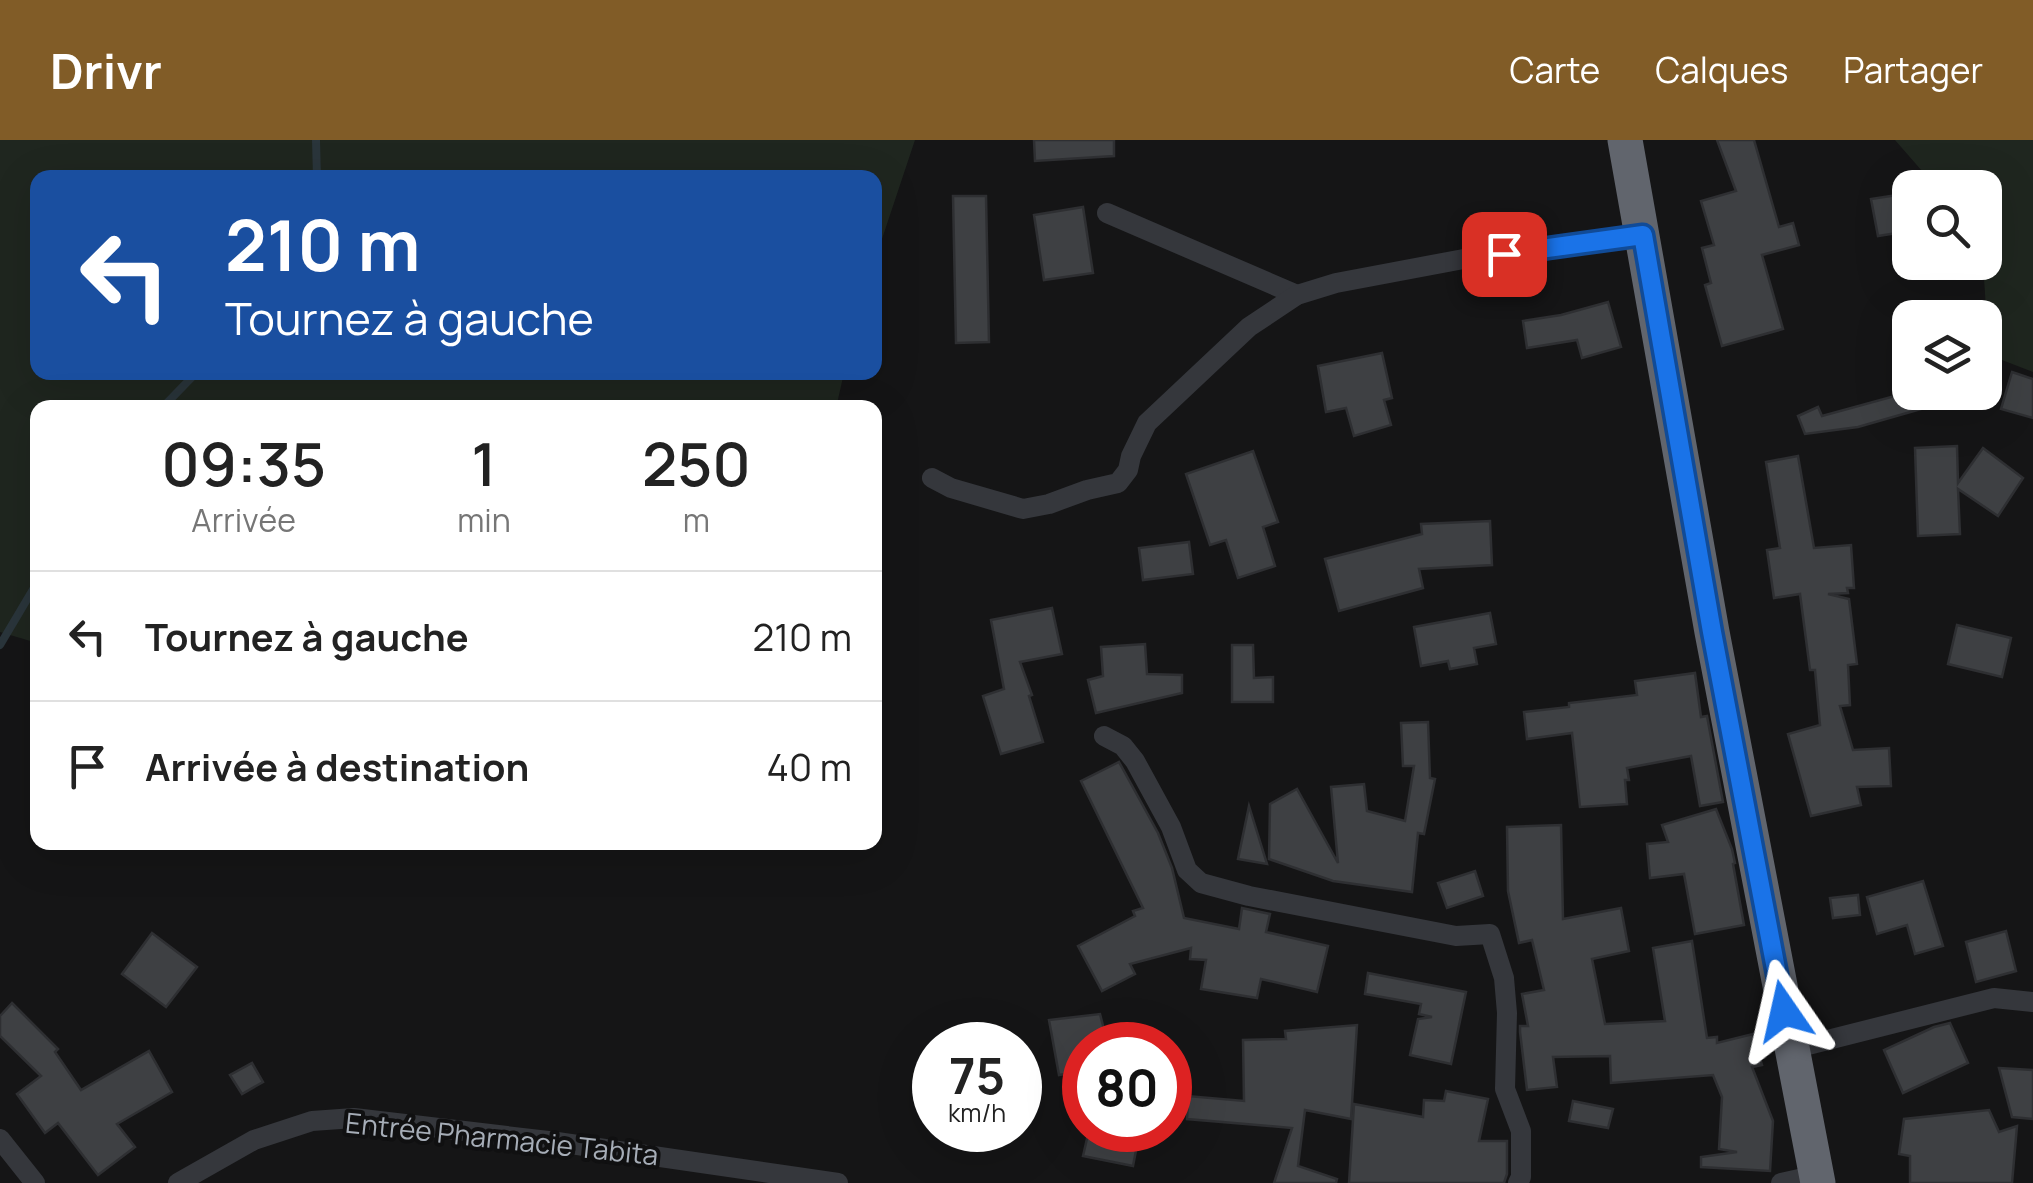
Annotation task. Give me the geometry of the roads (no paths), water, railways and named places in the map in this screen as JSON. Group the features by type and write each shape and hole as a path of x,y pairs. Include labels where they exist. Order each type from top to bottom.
{"highway":[{"path":"1625,140 1712,632 1818,1179"}],"street":[{"path":"1107,212 1297,295"},
{"path":"932,478 951,488 1023,510 1118,483 1128,470 1147,423 1250,327 1297,295 1336,283 1469,258 1643,235"},
{"path":"1104,736 1123,746 1136,761 1170,826 1187,870 1201,883 1456,936 1490,934 1504,978 1505,1089 1520,1131 1518,1183"},
{"path":"1792,1049 1994,998 2033,1002"},
{"name":"Entrée Pharmacie Tabita","path":"178,1183 254,1140 312,1121 354,1118 557,1142 838,1183"},
{"path":"0,1140 35,1183"},
{"path":"1780,1183 1818,1179"}],"waterway":[{"path":"316,140 317,170"},
{"path":"170,400 189,380"},
{"path":"0,645 30,594"}]}
